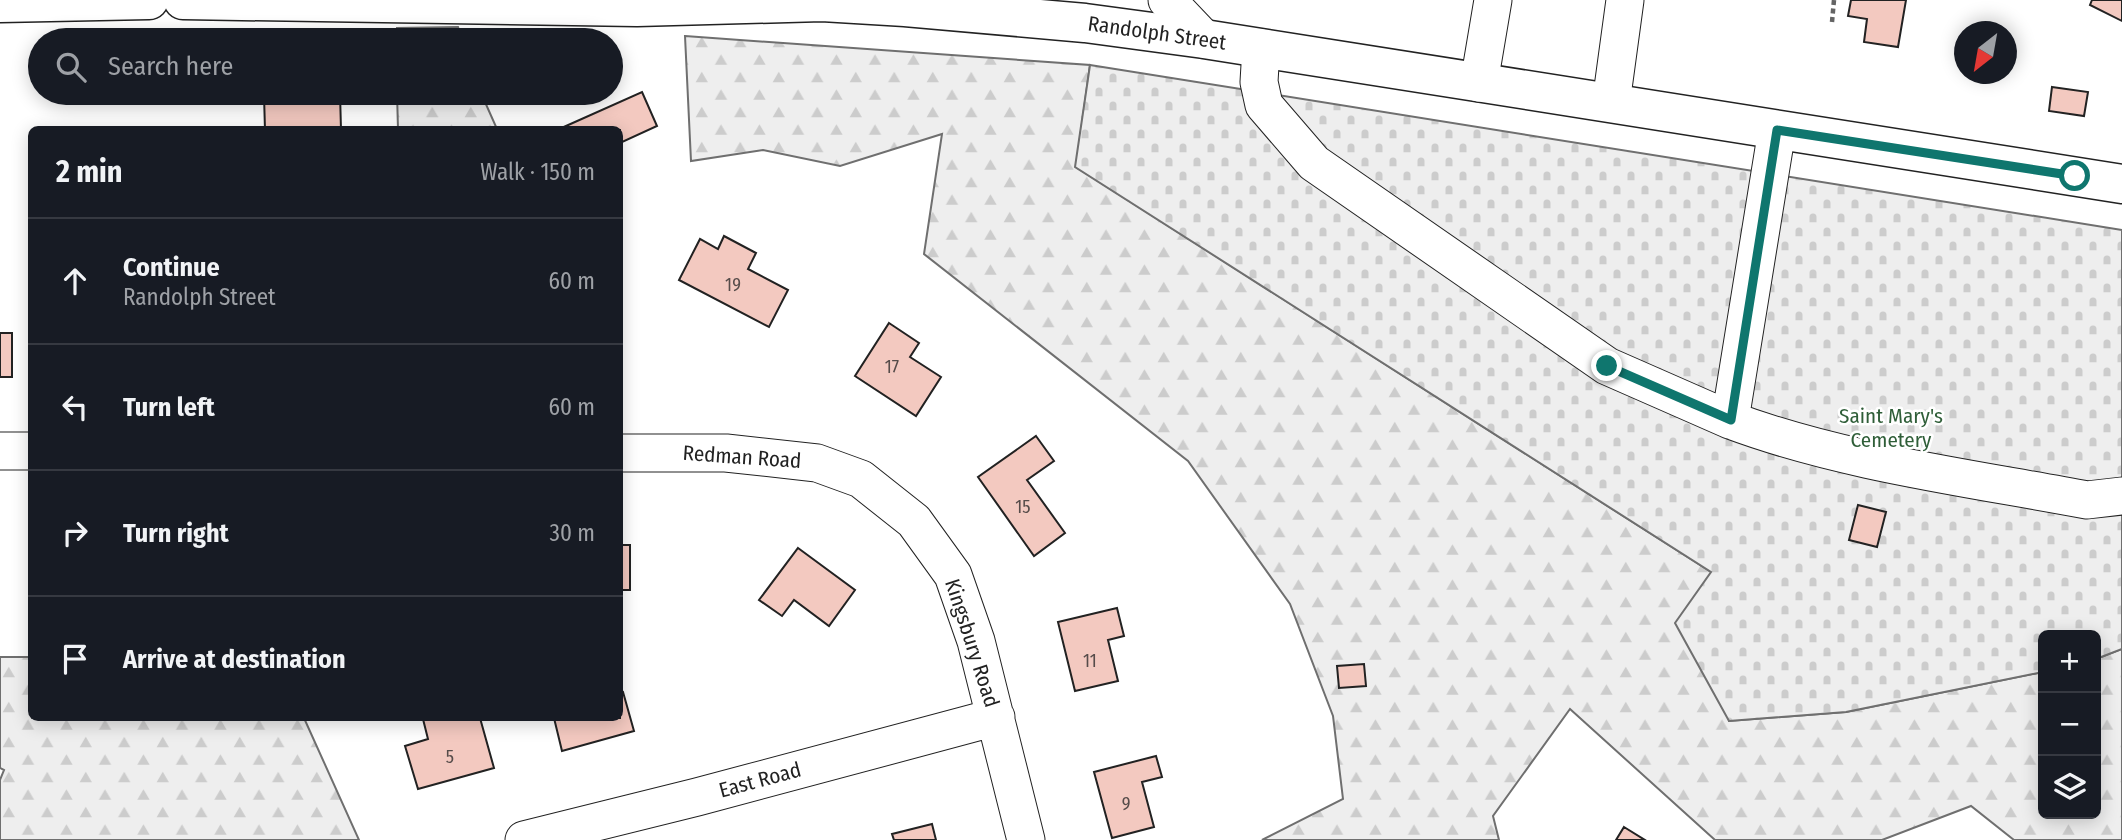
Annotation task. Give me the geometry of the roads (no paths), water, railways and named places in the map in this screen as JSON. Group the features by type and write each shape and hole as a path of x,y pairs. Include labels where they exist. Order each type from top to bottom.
{"main road":[{"path":"0,3 149,0"},
{"name":"Randolph Street","path":"183,0 637,7 862,2 1098,24 2122,184"}],"street":[{"path":"1167,0 1204,39"},
{"path":"1479,83 1493,0"},
{"path":"1611,103 1625,0"},
{"path":"1261,48 1259,82 1264,106 1314,163 1607,366 1773,436 1883,462 2087,500 2122,496"},
{"path":"1731,420 1777,130"},
{"path":"0,451 28,452"},
{"name":"Redman Road","path":"623,453 763,455 817,463 861,479"},
{"name":"Kingsbury Road","path":"861,479 915,521 953,575 976,641 1026,840"},
{"name":"East Road","path":"524,840 698,797 996,717"}],"park label":[{"name":"Saint Mary's Cemetery","path":"1891,428"}]}
